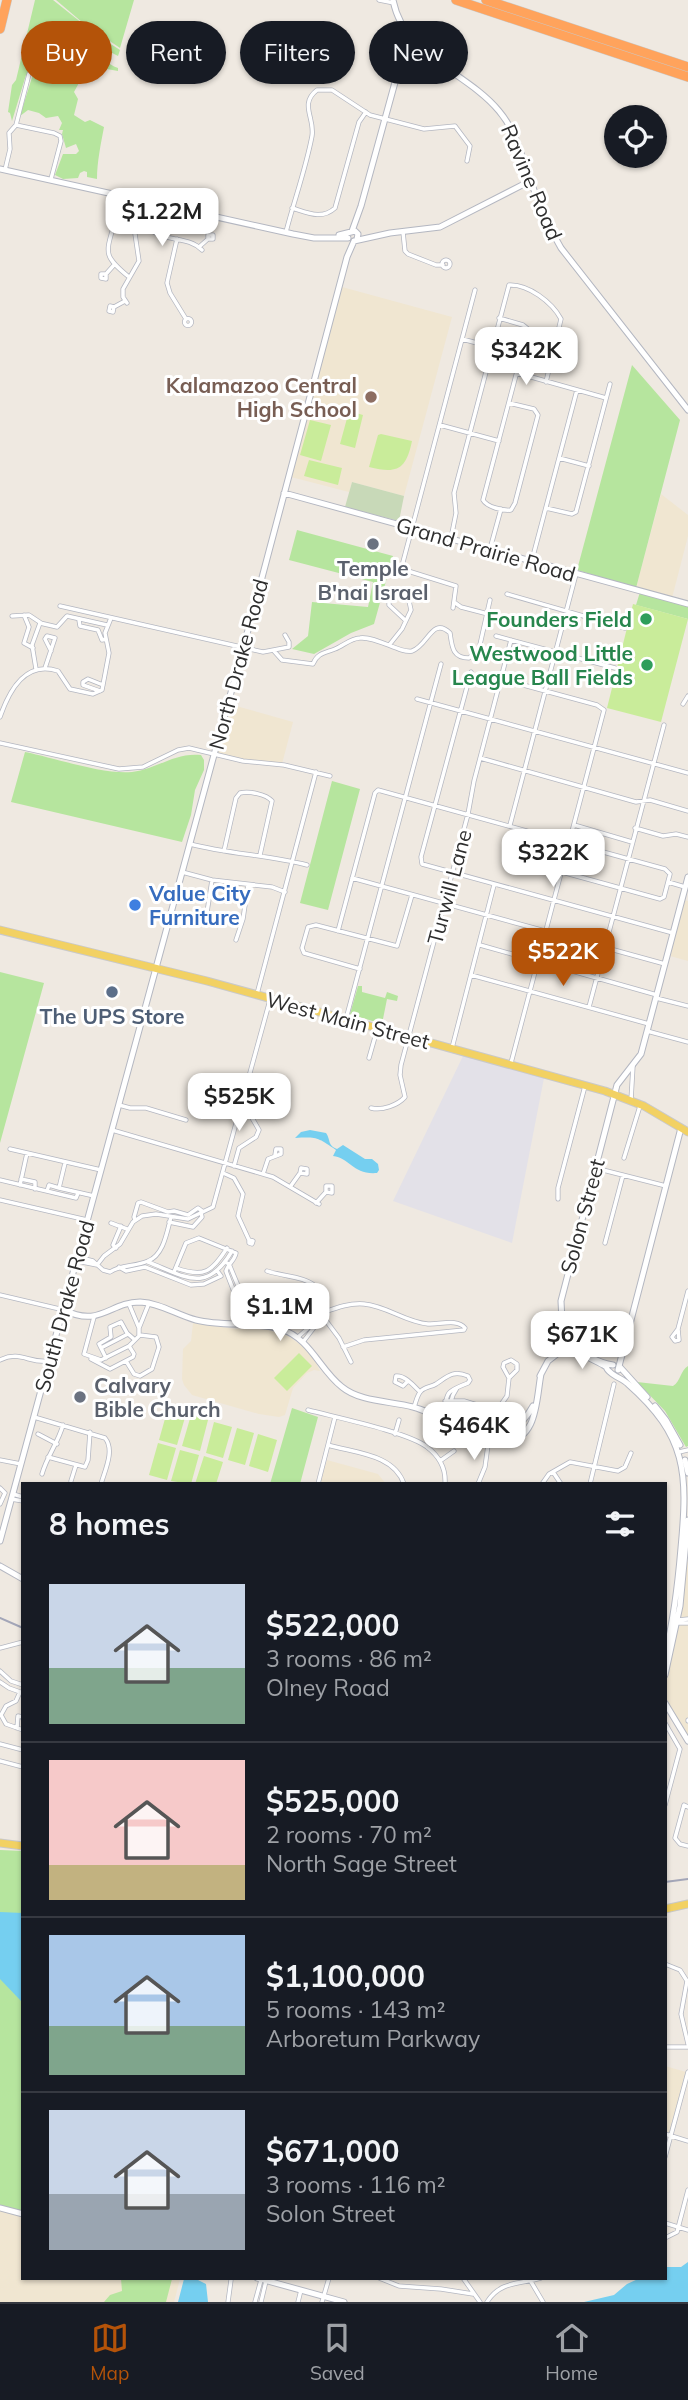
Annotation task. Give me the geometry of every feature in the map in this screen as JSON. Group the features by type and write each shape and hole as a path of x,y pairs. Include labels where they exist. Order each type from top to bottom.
{"highway":[{"path":"0,29 7,0"},
{"path":"456,0 688,77"},
{"path":"486,0 688,67"}],"main road":[{"name":"West Main Street","path":"0,930 271,998 616,1092 684,1130"},
{"path":"0,1843 21,1846"},
{"path":"667,1909 688,1904"}],"street":[{"path":"379,0 393,2"},
{"name":"Ravine Road","path":"393,2 402,21"},
{"name":"Ravine Road","path":"468,83 500,112 513,133 546,222 564,254 688,410"},
{"path":"26,84 16,125 9,133 10,149 2,169 314,238 429,229 447,224 530,181"},
{"name":"North Drake Road","path":"128,1071 394,84"},
{"path":"286,232 312,137 307,106 311,95 317,90 329,89 366,112 427,130 455,126 470,146 467,161"},
{"path":"292,208 320,215 335,208 358,124 366,112"},
{"path":"16,125 60,136 51,179"},
{"path":"114,307 126,302 122,289 139,261 135,238 143,201"},
{"path":"129,277 110,260 108,250 115,221 122,219 138,224 159,235 193,243 200,249 208,239"},
{"path":"403,232 404,247 408,254 443,265"},
{"path":"177,239 167,283 186,319"},
{"path":"106,274 114,265"},
{"path":"451,538 456,513 454,493 510,285 527,288 557,313 561,324 546,382"},
{"path":"453,608 456,586 408,571 403,562 475,290"},
{"path":"499,318 528,329"},
{"path":"462,339 492,347"},
{"path":"509,403 537,411 538,415 515,503 509,511 487,505 483,500 520,359"},
{"path":"517,373 607,398"},
{"path":"546,508 575,514 610,384"},
{"path":"532,560 577,390"},
{"path":"440,425 499,441"},
{"path":"559,458 589,466"},
{"name":"Grand Prairie Road","path":"284,493 688,604"},
{"path":"490,549 501,509"},
{"path":"510,825 576,574"},
{"path":"507,594 625,628"},
{"path":"390,645 405,620 411,610 410,603 396,595 391,596 389,605 405,620"},
{"path":"276,650 280,658 313,664 319,655 356,638 412,651 421,646 431,631 439,628 450,633 451,648 461,658 470,658 479,649 490,600"},
{"path":"454,602 458,606 488,614"},
{"path":"60,606 266,652 290,646 285,635"},
{"path":"24,615 29,630 24,643 33,648"},
{"path":"12,616 35,617 41,623 57,627 65,617 107,625"},
{"path":"0,717 7,697 15,685 36,670 45,668 60,672 68,687 75,690 93,694 100,691 109,653 106,632 111,618"},
{"path":"79,619 82,627 106,632"},
{"path":"36,670 33,648 41,623"},
{"path":"97,631 102,640 106,639"},
{"path":"496,636 615,668"},
{"name":"Turwill Lane","path":"371,1108 382,1108 404,1098 400,1072 511,640"},
{"path":"45,668 51,651"},
{"path":"346,1019 441,664"},
{"path":"471,672 421,863 673,933"},
{"path":"100,691 83,685 83,682 88,679 103,685"},
{"path":"501,679 603,709 511,1065"},
{"path":"683,704 688,696"},
{"path":"417,699 688,773"},
{"path":"589,1007 664,725"},
{"path":"0,743 119,769 143,767 183,748 243,761 284,765 330,776"},
{"path":"480,758 638,802 650,800 688,811"},
{"path":"257,995 316,772"},
{"path":"338,931 377,790 667,869 670,873 664,897 661,899 562,872"},
{"path":"224,851 239,794 247,792 266,796 272,804 260,855"},
{"path":"574,825 632,842"},
{"path":"635,828 661,835 676,834 688,837"},
{"path":"190,844 307,865"},
{"path":"182,872 212,880 272,887 285,892"},
{"name":"Solon Street","path":"571,1346 564,1328 562,1290 618,1083 641,1054 688,877"},
{"path":"352,878 665,964"},
{"path":"205,925 212,880"},
{"path":"668,882 685,887"},
{"path":"236,940 243,919 248,885"},
{"path":"452,1048 495,885"},
{"path":"360,969 305,954 302,946 310,925 397,946 412,894"},
{"path":"480,945 688,1006"},
{"path":"471,975 649,1024"},
{"path":"201,1212 214,1205 271,998"},
{"path":"369,1058 377,1028"},
{"path":"647,1031 688,1042"},
{"path":"631,1100 633,1066"},
{"name":"South Drake Road","path":"0,1541 128,1071"},
{"path":"628,1072 632,1085"},
{"path":"558,1199 558,1188 586,1085"},
{"path":"234,1166 239,1147 256,1137 260,1130 248,1109 250,1095 245,1093"},
{"path":"119,1105 146,1108 186,1120"},
{"path":"624,1158 640,1105"},
{"path":"112,1130 263,1174 318,1203 326,1192"},
{"path":"615,1369 684,1130"},
{"path":"10,1149 101,1170"},
{"path":"20,1185 27,1153"},
{"path":"263,1174 267,1160 275,1155"},
{"path":"58,1190 65,1163"},
{"path":"595,1168 666,1186"},
{"path":"223,1173 234,1178 243,1192 244,1198 238,1216 249,1240"},
{"path":"290,1187 300,1173"},
{"path":"605,1242 622,1175"},
{"path":"21,1179 35,1182 35,1189"},
{"path":"0,1180 47,1191 49,1185 58,1190 94,1196"},
{"path":"0,1200 87,1220"},
{"path":"135,1220 138,1203 149,1204 169,1217 193,1227 202,1217 201,1212 198,1208 188,1215 174,1211 169,1217 162,1247 148,1262"},
{"path":"97,1265 116,1248 135,1220 149,1214 169,1217"},
{"path":"111,1223 127,1229"},
{"path":"116,1248 113,1245 121,1226"},
{"path":"175,1270 186,1243 190,1240 199,1238 230,1249"},
{"path":"175,1270 204,1273 218,1263 230,1249"},
{"path":"227,1263 239,1288 250,1286 251,1292 235,1296 226,1271 227,1263 230,1249"},
{"path":"77,1259 93,1261 110,1272 119,1267 148,1262 196,1279 218,1272 227,1263"},
{"path":"119,1267 127,1271 145,1267 191,1285 218,1279 221,1276 218,1272"},
{"path":"267,1271 314,1284 321,1293 324,1311 300,1340"},
{"path":"678,1329 688,1291"},
{"path":"0,1295 94,1317 128,1303 149,1303 198,1321 273,1327 300,1340 314,1352 334,1380 346,1390 365,1397 414,1407 500,1441 512,1441 522,1436 532,1424 541,1374"},
{"path":"128,1303 140,1335"},
{"path":"139,1328 149,1303"},
{"path":"319,1319 324,1311 362,1304 380,1307 417,1322 458,1323 465,1328 457,1332 419,1333 364,1340 343,1347"},
{"path":"286,1307 319,1319 343,1347 351,1362"},
{"path":"94,1317 84,1354 108,1369 134,1356 129,1346"},
{"path":"106,1358 99,1343 111,1337 110,1327 121,1322 135,1340"},
{"path":"101,1348 128,1334"},
{"path":"90,1357 99,1360 106,1358 129,1346 140,1335"},
{"path":"126,1361 132,1374 139,1376 153,1367 158,1348 156,1337 140,1335"},
{"path":"465,1427 491,1434 505,1432 517,1426 533,1407 546,1363 571,1346 621,1371 647,1397 666,1420 683,1451 688,1473"},
{"path":"0,1360 15,1355 49,1361"},
{"path":"445,1401 464,1401 487,1408 500,1406 508,1396 509,1378 503,1367 504,1363 510,1360 518,1367 509,1378"},
{"path":"615,1369 656,1412 683,1451 686,1499 679,1594"},
{"path":"414,1407 420,1392 447,1375 464,1374 470,1380 449,1391 443,1418"},
{"path":"408,1381 420,1392"},
{"path":"590,1482 614,1384"},
{"path":"443,1418 458,1387"},
{"path":"308,1410 395,1434 427,1446 440,1461 445,1482"},
{"path":"34,1417 105,1438 110,1447 101,1482"},
{"path":"319,1482 335,1417"},
{"path":"395,1434 398,1420"},
{"path":"42,1474 63,1425"},
{"path":"48,1457 85,1467 90,1450 90,1432"},
{"path":"38,1434 57,1444"},
{"path":"328,1445 389,1462 398,1470 403,1482"},
{"path":"479,1482 485,1467 488,1445"},
{"path":"440,1461 454,1451"},
{"path":"543,1482 570,1462 620,1471 631,1453"},
{"path":"0,1460 21,1466"},
{"path":"71,1481 76,1465"},
{"path":"553,1472 560,1482"},
{"path":"0,1488 5,1492 0,1504"},
{"path":"12,1497 21,1499"},
{"path":"667,1665 676,1622 688,1520"},
{"path":"0,1566 21,1578"},
{"path":"667,1623 688,1621"},
{"path":"667,1648 676,1622"},
{"path":"0,1648 21,1643"},
{"path":"0,1671 21,1689"},
{"path":"0,1682 21,1690"},
{"path":"21,1692 16,1701 4,1707 1,1720 21,1729"},
{"path":"667,1707 688,1744"},
{"path":"667,1715 688,1744"},
{"path":"17,1728 18,1716 21,1717"},
{"path":"667,1726 680,1749 667,1798"},
{"path":"0,1744 21,1749"},
{"path":"0,1761 21,1767"},
{"path":"688,1807 684,1805 675,1836 680,1844 688,1846"},
{"path":"667,1965 680,1970 687,1981 681,2014 688,2045 667,2047"},
{"path":"667,2150 685,2093 688,2072"},
{"path":"667,2135 688,2141"},
{"path":"667,2237 674,2234 678,2227 688,2190"},
{"path":"0,2208 21,2213"},
{"path":"667,2224 688,2230"},
{"path":"228,2302 231,2280"},
{"path":"261,2280 278,2281 322,2299 344,2302"},
{"path":"255,2302 261,2280"},
{"path":"261,2280 261,2302"},
{"path":"322,2299 328,2280"},
{"path":"384,2280 399,2286 438,2288 473,2294"},
{"path":"464,2280 480,2302"},
{"path":"487,2302 491,2295 506,2286 526,2280"},
{"path":"530,2280 544,2302"},
{"path":"298,2302 301,2290"}],"shaded area":[{"name":"Kalamazoo Central High School","path":"342,287 452,317 404,496 352,482 349,492 291,477"},
{"path":"661,494 688,515 688,536 672,598 636,588"},
{"path":"229,704 293,722 282,764 244,761 215,754"},
{"path":"685,900 688,901 688,961 670,956"},
{"path":"463,1056 544,1078 512,1243 393,1201"},
{"path":"193,1323 268,1330 288,1336 305,1348 320,1371 307,1373 293,1388 285,1415 279,1417 192,1395 182,1379 183,1349 191,1341"},
{"path":"327,1460 378,1474 384,1482 321,1482"},
{"path":"685,1561 688,1562 688,1737 667,1702 667,1672 681,1625"},
{"path":"667,2067 686,2072 667,2132"},
{"path":"0,2208 21,2213 21,2280 180,2280 174,2302 0,2302"}],"green space":[{"path":"35,0 53,0 79,21 30,21"},
{"path":"56,0 134,0 120,48 112,43 112,21 81,21"},
{"path":"112,45 120,50 118,56 112,53"},
{"path":"21,59 21,84 23,84 12,121 8,112 12,85 16,80"},
{"path":"30,84 78,84 74,92 78,99 74,115 85,122 90,120 104,127 97,179 87,177 87,172 84,171 78,178 63,179 55,175 63,154 76,154 79,151 76,144 66,148 63,130 59,130 62,123 58,116 46,118 28,110 20,116"},
{"path":"632,365 680,420 636,588 577,570"},
{"path":"349,411 363,415 355,448 340,444"},
{"path":"310,420 331,425 321,461 300,455"},
{"path":"378,435 412,441 407,458 399,467 387,470 369,467"},
{"path":"309,460 342,468 338,485 304,476"},
{"path":"352,482 404,496 399,521 345,507"},
{"path":"297,530 393,556 374,624 351,633 314,654 292,649 308,636 312,602 368,607 373,582 289,560"},
{"path":"640,592 688,605 688,619 636,605"},
{"name":"Westwood Little League Ball Fields","path":"633,604 688,619 661,722 607,708"},
{"path":"25,752 94,769 121,772 141,770 183,756 201,755 204,770 195,790 191,815 182,842 11,802"},
{"path":"332,781 360,789 328,910 300,903"},
{"path":"0,972 44,983 0,1143"},
{"path":"358,986 362,986 362,992 385,998 387,992 398,996 397,1001 387,999 382,1024 350,1014"},
{"path":"299,1353 312,1366 287,1391 274,1378"},
{"path":"688,1366 686,1447 665,1411 637,1382 673,1386"},
{"path":"168,1408 186,1414 177,1445 159,1440"},
{"path":"292,1408 318,1417 301,1482 271,1482"},
{"path":"191,1415 208,1420 200,1451 182,1446"},
{"path":"214,1422 232,1427 223,1458 206,1453"},
{"path":"237,1428 254,1433 245,1465 228,1460"},
{"path":"258,1434 277,1440 268,1472 249,1466"},
{"path":"158,1443 176,1448 167,1480 149,1475"},
{"path":"180,1450 199,1455 192,1482 171,1481"},
{"path":"204,1456 223,1462 217,1482 196,1482"},
{"path":"0,1850 21,1851 21,2214 0,2208"},
{"path":"121,2280 172,2280 166,2302 104,2302 110,2295 122,2291"}],"water":[{"path":"310,1130 326,1133 330,1144 337,1149 343,1145 365,1159 372,1159 378,1164 379,1170 377,1173 369,1173 357,1169 333,1156 336,1150 320,1140 295,1138 301,1132"},
{"path":"0,1912 21,1913 21,2001 0,1979"},
{"path":"688,2262 688,2302 584,2302 614,2295 636,2280 667,2280 667,2267 681,2267"},
{"path":"184,2280 198,2280 206,2284 208,2302 178,2302"}],"railway":[{"path":"0,1618 21,1627"},
{"path":"667,1882 688,1879"}],"place":[{"name":"Kalamazoo Central High School","path":"371,397"},
{"name":"Temple B'nai Israel","path":"373,544"},
{"name":"Founders Field","path":"646,619"},
{"name":"Westwood Little League Ball Fields","path":"647,665"},
{"name":"Value City Furniture","path":"135,905"},
{"name":"The UPS Store","path":"112,992"},
{"name":"Calvary Bible Church","path":"80,1397"}]}
